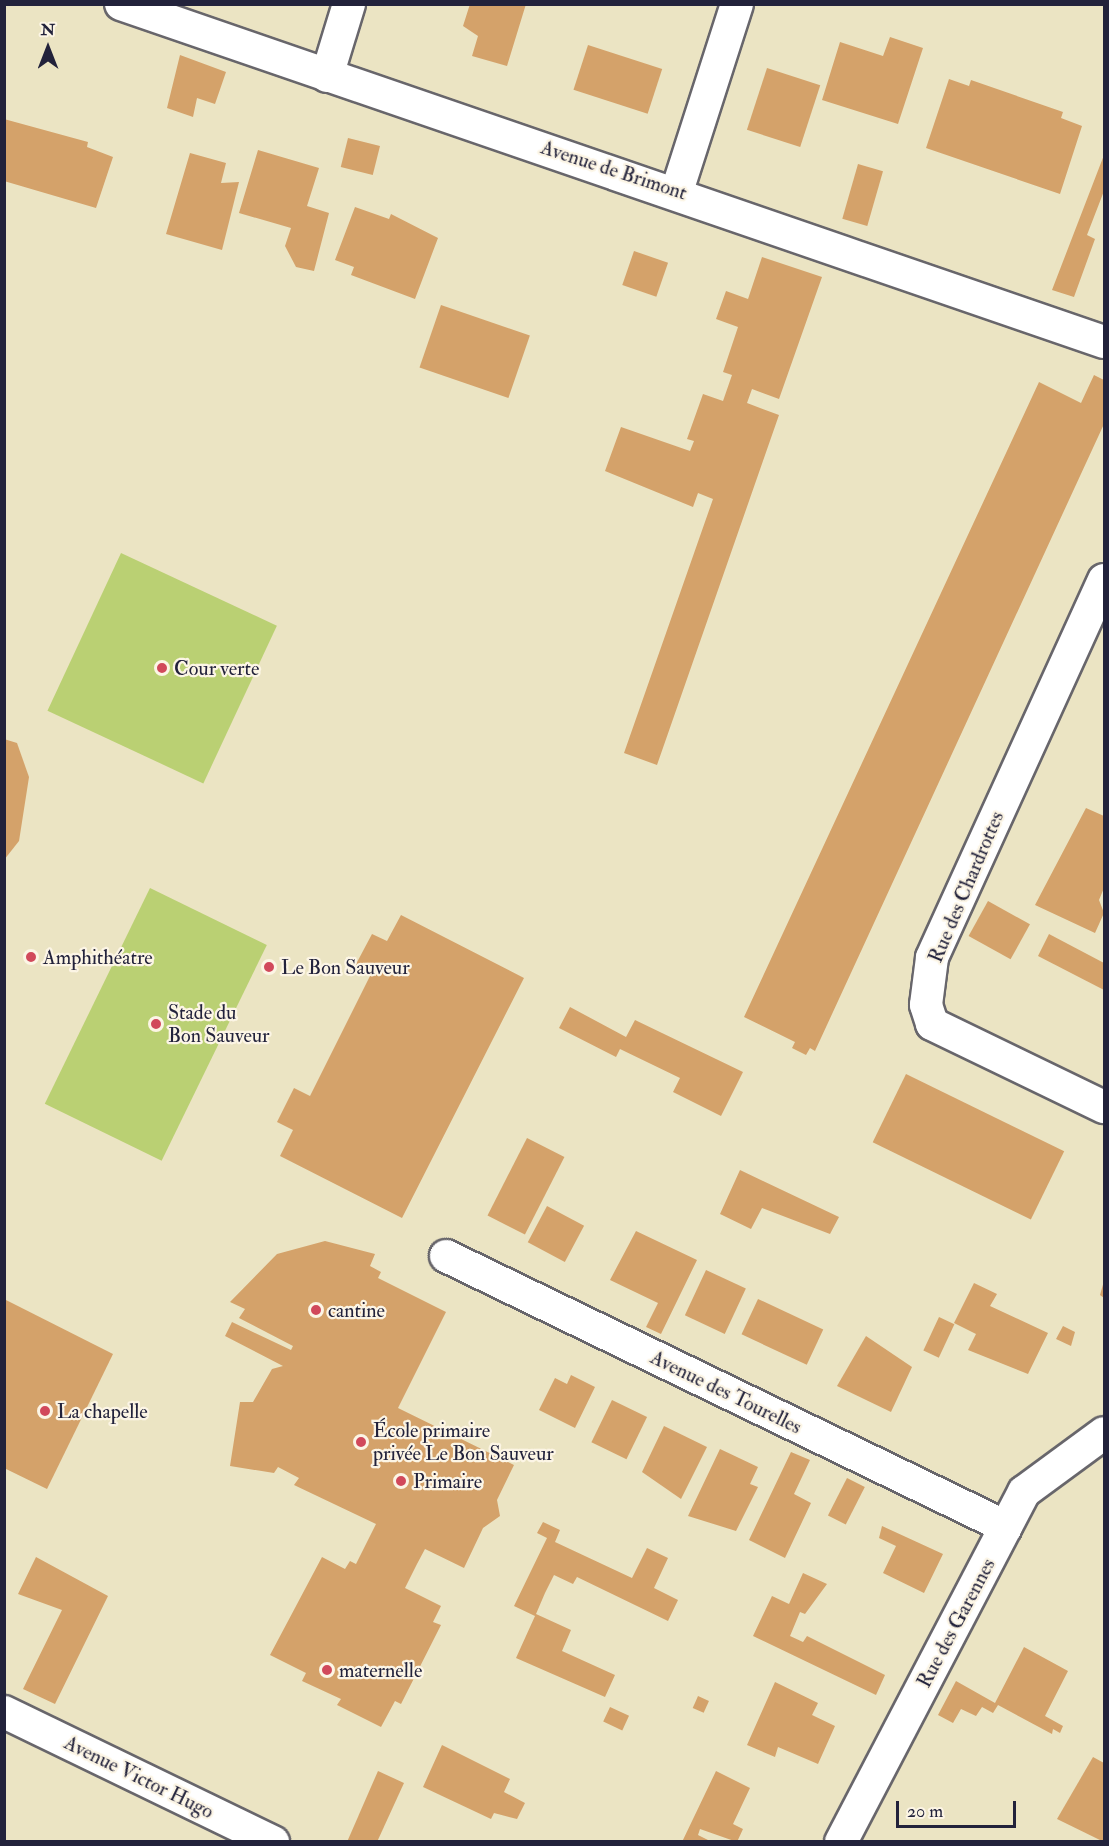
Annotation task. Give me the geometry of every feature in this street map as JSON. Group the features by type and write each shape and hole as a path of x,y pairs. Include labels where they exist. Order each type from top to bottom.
{"street":[{"name":"Avenue de Brimont","path":"121,4 327,76 677,191 1104,342"},
{"path":"327,76 349,4"},
{"path":"677,191 737,4"},
{"name":"Rue des Chardrottes","path":"1104,580 932,957 926,1005 932,1024 1104,1107"},
{"name":"Avenue des Tourelles","path":"446,1256 1006,1527"},
{"name":"Rue des Garennes","path":"841,1842 1024,1492 1104,1433"},
{"name":"Avenue Victor Hugo","path":"4,1712 273,1842"}],"green space":[{"name":"Cour verte","path":"121,553 277,626 203,783 47,711"},
{"name":"Stade du Bon Sauveur","path":"150,888 267,945 162,1161 45,1104"}],"building":[{"path":"470,4 526,4 507,66 472,56 478,36 463,26"},
{"path":"890,37 923,48 898,124 822,100 840,42 883,56"},
{"path":"588,45 662,69 648,114 573,90"},
{"path":"180,55 226,72 215,104 197,98 193,117 167,108"},
{"path":"767,68 820,85 800,147 747,130"},
{"path":"949,79 969,86 971,80 1063,112 1061,118 1082,126 1060,194 926,148"},
{"path":"4,119 88,142 87,147 113,157 96,208 4,181"},
{"path":"348,138 380,146 373,175 341,167"},
{"path":"258,150 319,168 307,206 329,213 314,271 296,267 285,246 291,228 239,213"},
{"path":"190,153 226,163 221,183 239,182 222,250 166,234"},
{"path":"1104,155 1104,191 1087,235 1095,239 1074,297 1052,290"},
{"path":"858,164 883,171 867,226 842,219"},
{"path":"355,207 389,219 391,214 438,238 415,299 351,275 354,267 335,260"},
{"path":"634,251 668,263 656,297 622,285"},
{"path":"762,257 822,277 779,399 752,389 747,403 779,415 657,765 624,753 713,499 698,493 693,507 605,471 621,427 690,451 694,441 687,439 703,394 723,401 732,375 723,372 738,327 716,319 726,291 748,299"},
{"path":"441,305 530,336 508,398 420,367"},
{"path":"1094,375 1104,380 1104,424 815,1051 810,1048 806,1055 792,1048 795,1042 744,1017 1039,382 1081,403"},
{"path":"4,739 17,743 29,777 19,841 4,860"},
{"path":"1086,808 1104,816 1104,888 1099,900 1104,913 1095,933 1035,905"},
{"path":"988,901 1030,924 1011,959 969,936"},
{"path":"401,915 524,978 402,1218 280,1156 293,1130 277,1122 294,1088 310,1096 371,974 355,966 372,934 387,941"},
{"path":"1049,934 1104,963 1104,990 1038,956"},
{"path":"570,1007 626,1037 635,1020 743,1072 721,1116 673,1092 680,1078 620,1049 616,1057 559,1028"},
{"path":"906,1074 1064,1151 1031,1219 873,1142"},
{"path":"527,1138 564,1157 525,1235 488,1216"},
{"path":"740,1170 839,1217 830,1234 762,1208 751,1229 720,1214"},
{"path":"547,1206 584,1226 565,1262 528,1242"},
{"path":"636,1231 697,1260 661,1334 646,1327 658,1303 610,1280"},
{"name":"Primaire","path":"325,1241 375,1254 370,1266 381,1272 378,1278 446,1312 398,1408 514,1465 497,1500 500,1516 483,1528 464,1568 425,1549 417,1564 405,1588 441,1606 433,1622 441,1625 401,1704 395,1701 381,1727 337,1705 341,1699 302,1681 306,1673 270,1655 322,1557 345,1569 350,1561 356,1564 376,1524 294,1485 299,1478 278,1467 274,1473 230,1466 240,1402 253,1402 272,1369 283,1366 225,1336 232,1322 291,1350 293,1346 239,1318 245,1309 230,1302 277,1254"},
{"path":"706,1270 746,1289 725,1334 685,1315"},
{"path":"1104,1281 1104,1298 1100,1295"},
{"path":"974,1283 997,1294 990,1306 1048,1333 1028,1374 968,1350 976,1334 954,1323"},
{"name":"La chapelle","path":"4,1299 113,1354 47,1489 4,1468"},
{"path":"758,1299 823,1329 807,1365 742,1334"},
{"path":"939,1317 954,1324 939,1358 923,1351"},
{"path":"1063,1326 1075,1332 1071,1346 1056,1339"},
{"path":"866,1336 912,1367 891,1412 837,1386"},
{"path":"571,1375 595,1387 575,1428 539,1410 555,1378 567,1384"},
{"path":"612,1400 647,1417 626,1459 591,1442"},
{"path":"664,1426 707,1447 681,1499 642,1472"},
{"path":"720,1449 758,1467 750,1484 758,1487 736,1531 688,1516"},
{"path":"791,1452 810,1460 794,1494 811,1503 785,1558 749,1540"},
{"path":"847,1478 865,1487 846,1525 828,1515"},
{"path":"543,1522 560,1530 555,1542 632,1578 647,1548 668,1558 654,1588 678,1600 668,1621 577,1577 573,1584 554,1575 545,1593 536,1614 571,1630 562,1651 615,1675 605,1697 516,1658 535,1616 514,1606 547,1538 537,1533"},
{"path":"882,1526 943,1554 924,1593 883,1573 896,1546 879,1538"},
{"path":"36,1557 108,1596 55,1704 23,1689 62,1610 18,1594"},
{"path":"803,1573 827,1584 805,1614 800,1612 790,1636 803,1642 807,1636 885,1675 876,1695 753,1636 772,1596 789,1604"},
{"path":"1024,1647 1068,1671 1045,1716 1063,1726 1060,1733 1053,1729 1052,1734 998,1705 993,1713 982,1707 976,1716 961,1709 953,1723 938,1715 956,1681 995,1703"},
{"path":"775,1682 818,1703 812,1715 835,1726 818,1764 778,1747 775,1757 747,1745"},
{"path":"698,1696 709,1701 704,1713 693,1708"},
{"path":"610,1707 629,1716 622,1730 603,1722"},
{"path":"442,1745 510,1779 504,1792 525,1803 517,1819 494,1813 491,1819 423,1787"},
{"path":"1093,1757 1104,1763 1104,1842 1057,1819"},
{"path":"378,1771 404,1783 377,1842 347,1842"},
{"path":"716,1771 750,1788 733,1824 743,1829 737,1842 700,1829 698,1835 712,1842 682,1842"}],"place":[{"name":"Cour verte","path":"162,668"},
{"name":"Amphithéatre","path":"31,957"},
{"name":"Le Bon Sauveur","path":"269,967"},
{"name":"Stade du Bon Sauveur","path":"156,1024"},
{"name":"cantine","path":"316,1310"},
{"name":"La chapelle","path":"45,1411"},
{"name":"École primaire privée Le Bon Sauveur","path":"361,1442"},
{"name":"Primaire","path":"401,1481"},
{"name":"maternelle","path":"327,1670"}]}
